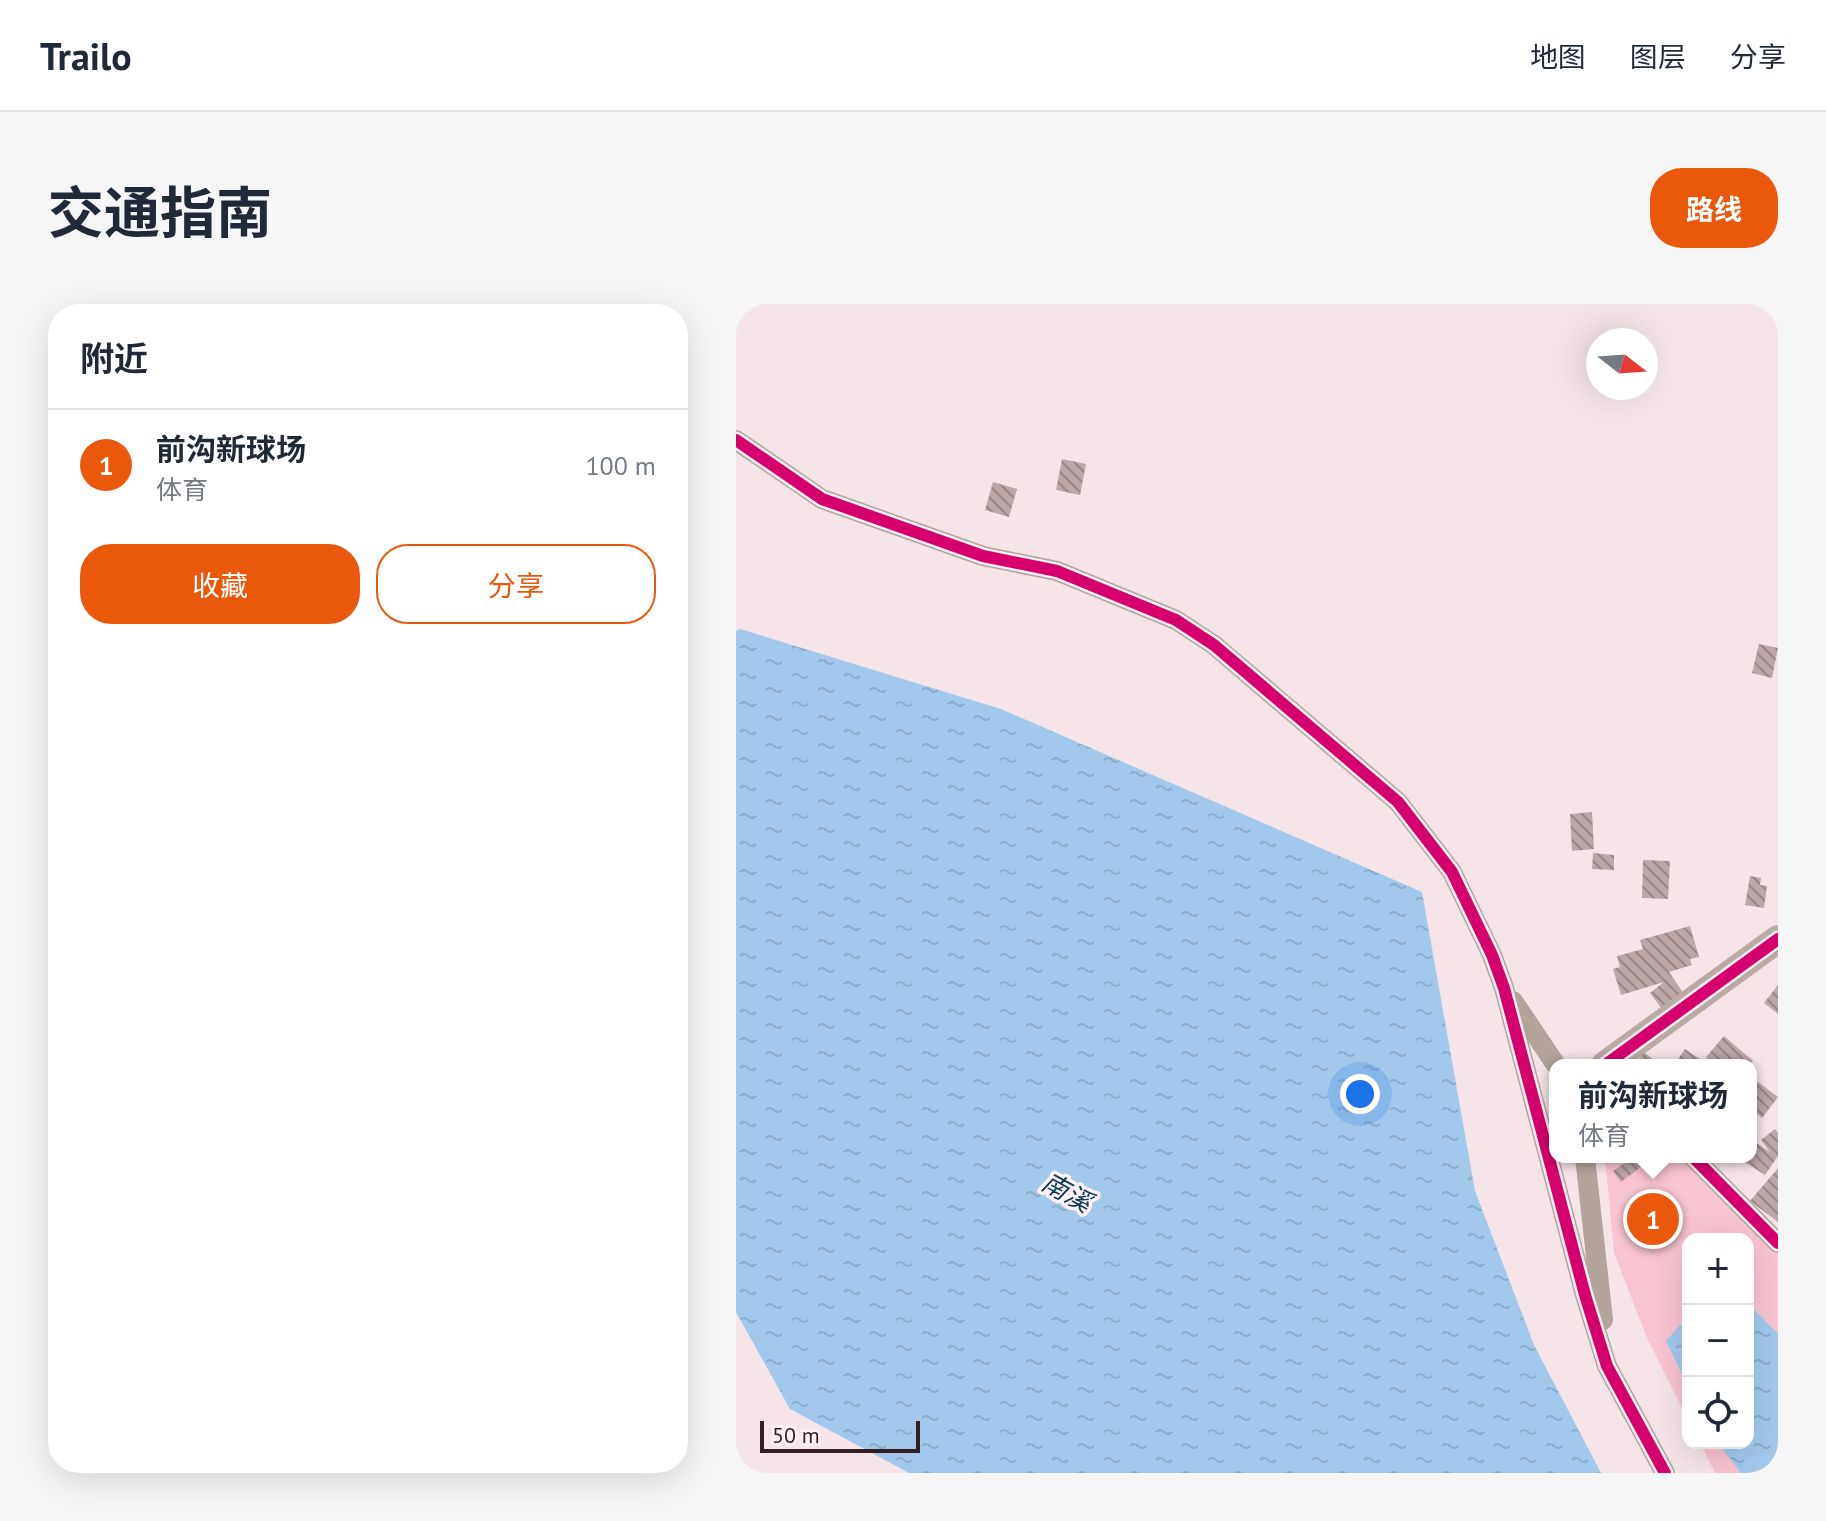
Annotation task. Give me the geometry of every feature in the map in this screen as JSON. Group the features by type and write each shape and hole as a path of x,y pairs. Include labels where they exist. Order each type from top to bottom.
{"street":[{"path":"736,440 822,499 983,556 1057,571 1176,620 1214,645 1398,802 1452,872 1492,955 1504,988 1549,1159"},
{"path":"1613,1059 1778,939"},
{"path":"1504,988 1552,1059"},
{"path":"1550,1163 1607,1366 1665,1473"},
{"path":"1586,1163 1607,1366"},
{"path":"1699,1163 1778,1243"}],"shaded area":[{"path":"1606,1163 1695,1163 1778,1252 1778,1473 1715,1473 1703,1449 1754,1449 1754,1233 1682,1233 1682,1408 1647,1338 1614,1253"}],"water":[{"name":"南溪","path":"740,629 1001,709 1422,892 1475,1191 1534,1345 1601,1473 909,1473 790,1409 736,1312 736,631"},
{"path":"1754,1309 1778,1334 1778,1473 1741,1473 1723,1449 1754,1449"},
{"path":"1682,1325 1682,1374 1666,1341"}],"building":[{"path":"1062,459 1086,464 1080,495 1056,490"},
{"path":"993,482 1017,489 1009,517 985,510"},
{"path":"1759,644 1778,648 1772,678 1752,673"},
{"path":"1592,812 1594,849 1572,851 1570,814"},
{"path":"1593,853 1614,855 1614,870 1592,869"},
{"path":"1643,860 1670,861 1668,899 1642,898"},
{"path":"1750,876 1761,878 1760,885 1767,886 1764,908 1745,905"},
{"path":"1690,926 1699,957 1690,959 1692,965 1669,972 1686,997 1665,1013 1650,993 1664,982 1621,995 1613,969 1620,967 1617,956 1643,949 1640,940"},
{"path":"1778,985 1778,1014 1764,1003"},
{"path":"1724,1036 1751,1059 1708,1059 1706,1057"},
{"path":"1685,1049 1700,1059 1678,1059"},
{"path":"1644,1052 1653,1059 1639,1059"},
{"path":"1757,1083 1778,1097 1762,1118 1757,1114"},
{"path":"1775,1129 1778,1133 1778,1156 1765,1175 1746,1163 1757,1163 1757,1143 1770,1152 1761,1140"},
{"path":"1624,1163 1646,1163 1621,1182 1613,1171"},
{"path":"1778,1168 1778,1222 1750,1201"}],"cycle path":[{"path":"736,440 822,499 983,556 1057,571 1176,620 1214,645 1398,802 1452,872 1492,955 1504,988 1549,1159"},
{"path":"1613,1059 1778,939"},
{"path":"1550,1163 1607,1366 1665,1473"},
{"path":"1699,1163 1778,1243"}],"place":[{"name":"前沟新球场","path":"1653,1219"}]}
